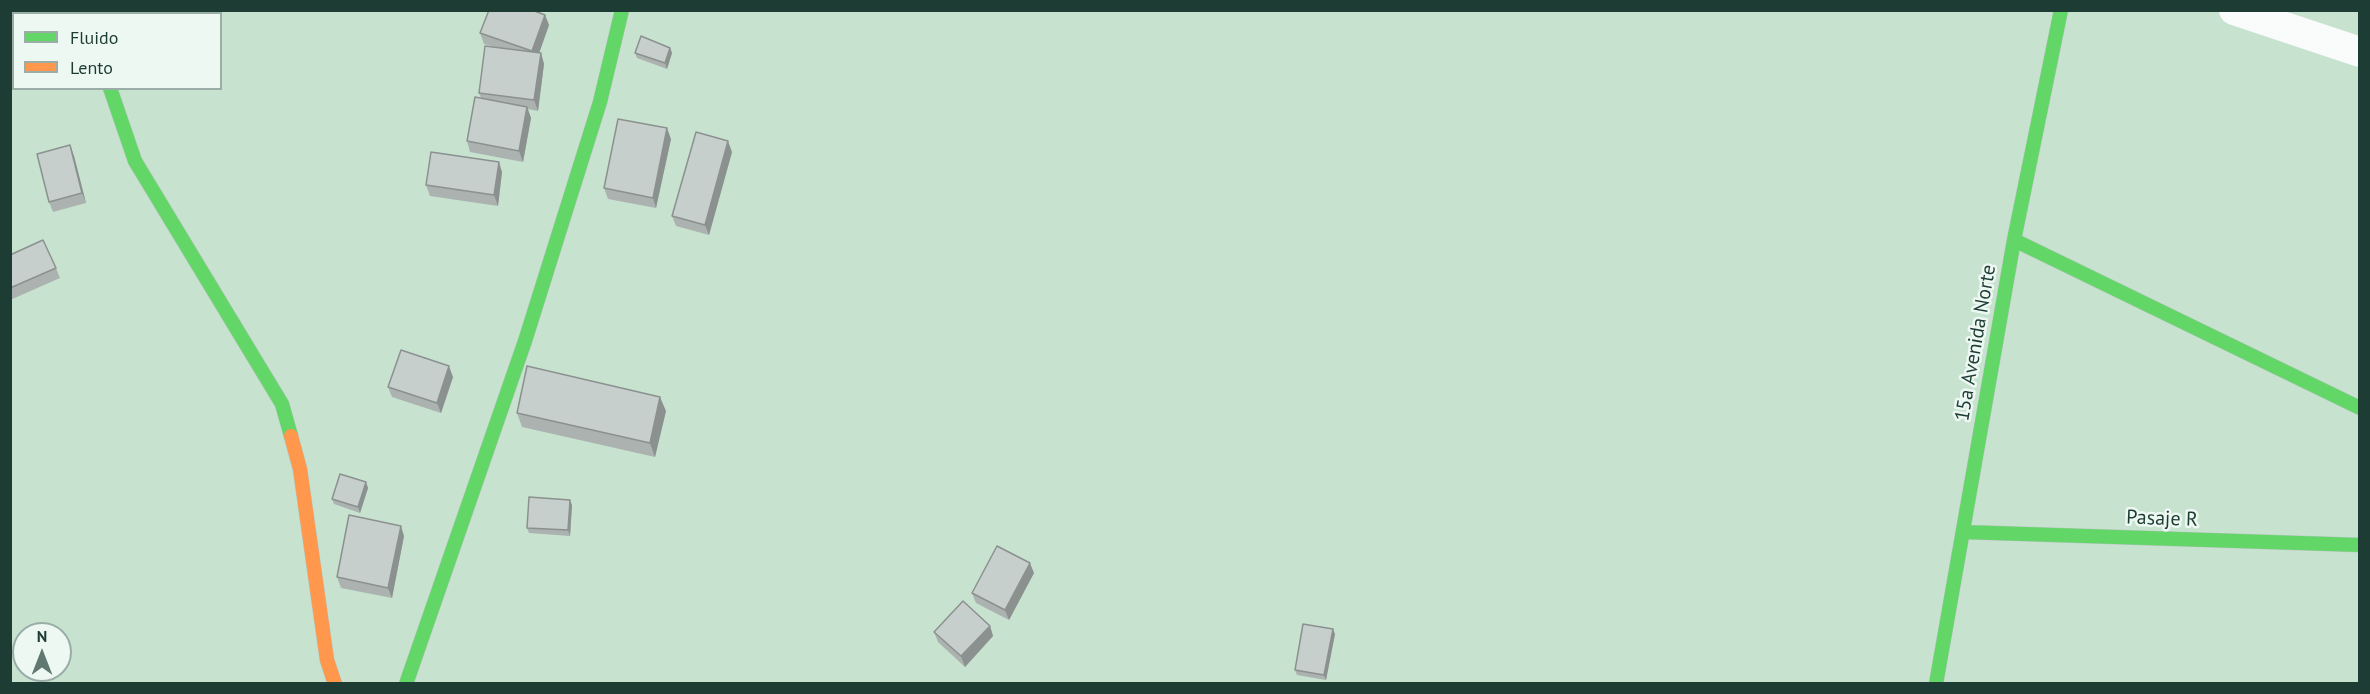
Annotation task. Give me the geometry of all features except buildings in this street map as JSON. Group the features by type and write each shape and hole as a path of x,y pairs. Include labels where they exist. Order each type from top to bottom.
{"street":[{"path":"406,684 525,341 600,102 622,10"},
{"name":"15a Avenida Norte","path":"1936,684 2014,240 2061,10"},
{"path":"2234,10 2360,52"},
{"path":"111,90 135,161 282,404 300,469 327,660 335,684"},
{"path":"2014,240 2360,408"},
{"name":"Pasaje R","path":"1963,532 2360,545"}],"green space":[{"path":"10,11 2359,11 2359,683 11,683"}],"traffic: fast":[{"path":"406,684 525,341 600,102 622,10"},
{"path":"1936,684 2014,240 2061,10"},
{"path":"111,90 135,161 282,404 291,436"},
{"path":"2014,240 2360,408"},
{"path":"1963,532 2360,545"}],"traffic: slow":[{"path":"291,436 300,469 327,660 335,684"}]}
